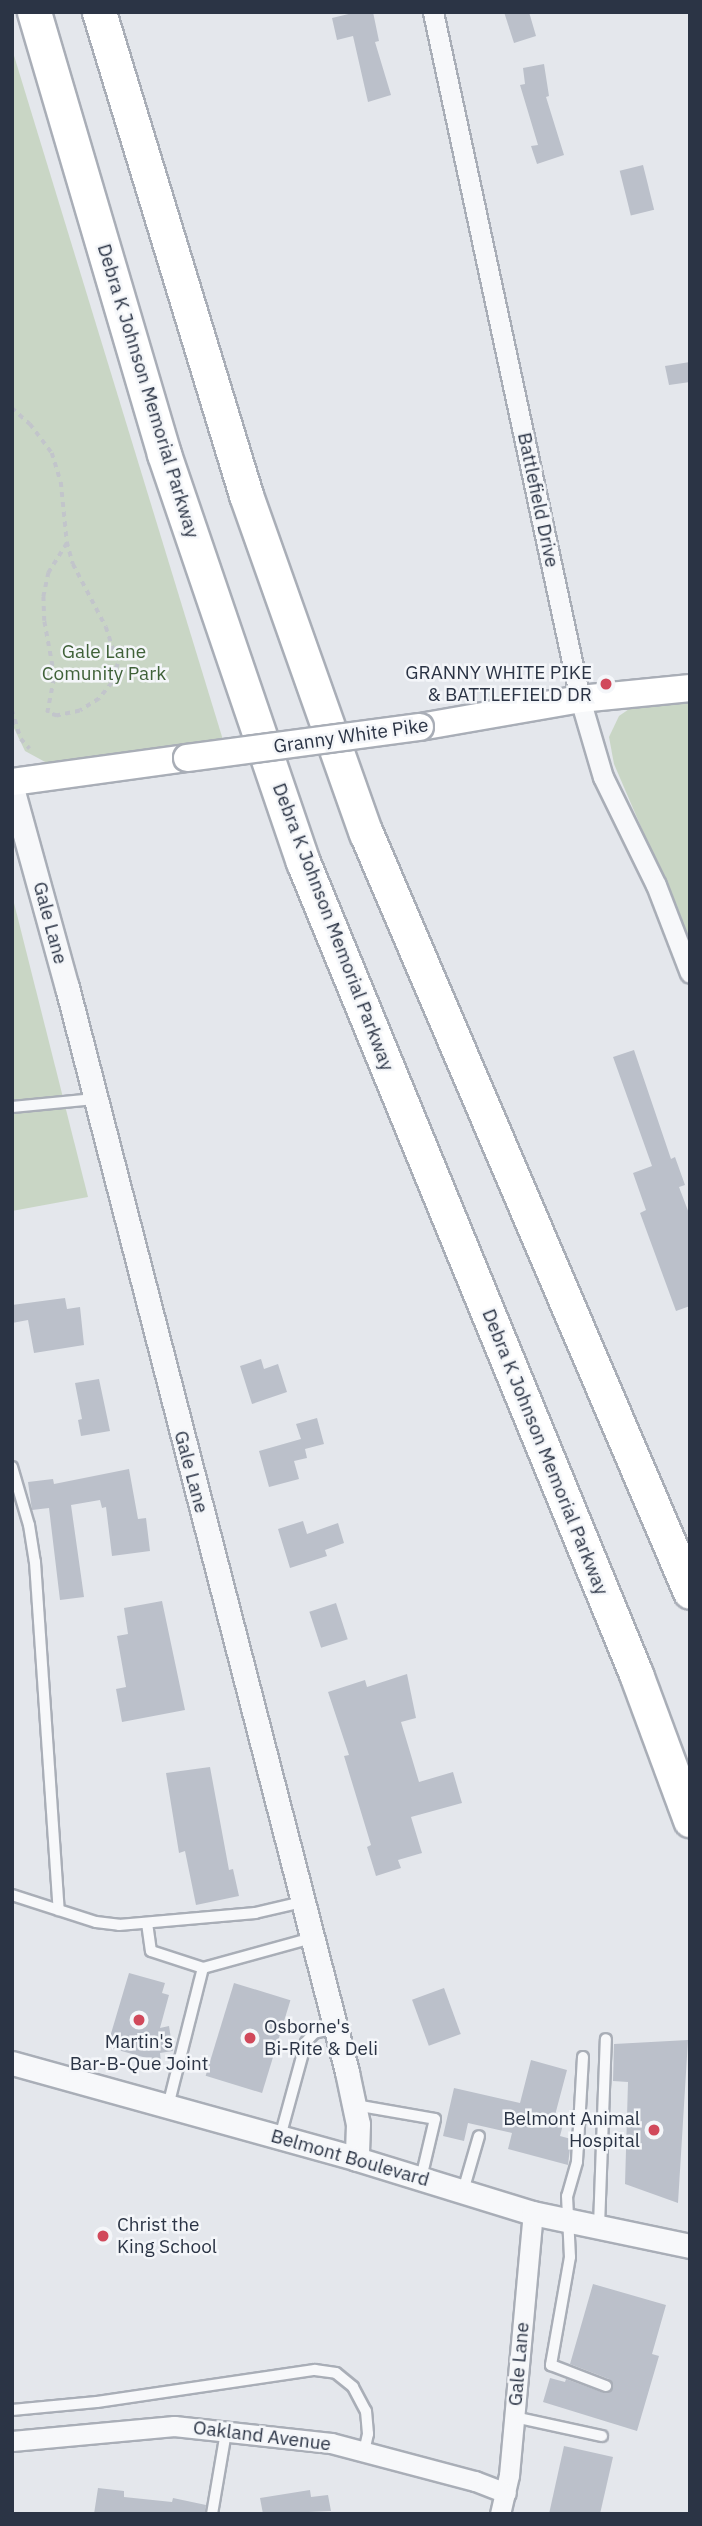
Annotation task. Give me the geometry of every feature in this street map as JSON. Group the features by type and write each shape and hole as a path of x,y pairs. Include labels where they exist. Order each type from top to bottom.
{"highway":[{"name":"Debra K Johnson Memorial Parkway","path":"34,12 164,454 303,862 636,1674 690,1820"},
{"path":"99,12 246,495 366,832 690,1592"}],"main road":[{"name":"Granny White Pike","path":"12,785 419,727 580,699 690,688"}],"street":[{"name":"Battlefield Drive","path":"433,12 580,699 603,777 660,894 690,973"},
{"name":"Gale Lane","path":"12,785 335,2028 358,2124 356,2159"},
{"name":"Belmont Boulevard","path":"12,2063 356,2159 533,2213 690,2246"},
{"name":"Gale Lane","path":"500,2514 506,2493 533,2213"},
{"name":"Oakland Avenue","path":"12,2441 174,2426 331,2443 475,2481 506,2493"}],"lane":[{"path":"12,1107 95,1099"},
{"path":"12,1467 29,1525 35,1562 59,1910"},
{"path":"12,1895 96,1922 147,1923 255,1913 303,1902"},
{"path":"147,1923 151,1951 203,1969 312,1938"},
{"path":"168,2106 203,1969"},
{"path":"280,2138 306,2042 314,2033 335,2028"},
{"path":"599,2227 606,2039"},
{"path":"583,2057 577,2162 567,2196 566,2219 570,2257 551,2365 606,2386"},
{"path":"354,2105 435,2119 421,2179"},
{"path":"463,2192 479,2136"},
{"path":"12,2410 97,2402 315,2370 336,2373 353,2387 366,2411 368,2434 364,2452"},
{"path":"514,2417 602,2436"},
{"path":"212,2514 226,2432"}],"path":[{"path":"12,408 30,424 52,453 61,482 67,542 83,586 106,627 118,664 112,683 99,699 80,711 57,716 47,713 54,676 44,621 43,597 48,573 67,542"},
{"path":"12,710 22,739 30,749"}],"green space":[{"name":"Gale Lane Comunity Park","path":"12,49 223,740 47,763 25,751 13,726"},
{"path":"690,697 690,941 614,764 609,737 619,716 632,707"},
{"path":"12,895 88,1197 12,1211"}],"building":[{"path":"357,12 373,12 379,41 375,42 391,95 368,102 353,36 337,40 332,18"},
{"path":"504,12 529,12 536,36 514,43"},
{"path":"544,64 549,96 546,97 564,155 537,164 531,146 538,145 520,85 525,84 523,68"},
{"path":"643,165 654,210 631,215 620,171"},
{"path":"690,362 690,382 669,385 665,366"},
{"path":"634,1050 671,1159 675,1157 685,1185 679,1187 690,1216 690,1306 676,1311 640,1213 646,1210 633,1173 652,1166 613,1057"},
{"path":"65,1298 67,1309 80,1307 84,1345 34,1353 28,1320 12,1323 12,1305"},
{"path":"261,1359 264,1369 278,1364 287,1392 252,1404 240,1366"},
{"path":"99,1379 110,1431 81,1436 78,1420 82,1419 75,1383"},
{"path":"317,1418 324,1444 305,1449 307,1458 294,1461 299,1479 269,1487 259,1451 301,1439 296,1424"},
{"path":"129,1469 138,1519 146,1518 150,1551 112,1556 106,1507 102,1508 100,1500 71,1505 84,1597 60,1600 49,1508 32,1510 28,1482 53,1479 54,1484"},
{"path":"303,1521 307,1534 338,1523 344,1543 325,1550 327,1556 290,1568 278,1529"},
{"path":"162,1601 185,1710 122,1722 116,1689 126,1687 117,1636 128,1634 124,1608"},
{"path":"336,1603 348,1639 321,1648 309,1612"},
{"path":"407,1674 416,1718 401,1722 419,1782 453,1772 462,1803 411,1817 422,1853 398,1860 401,1868 376,1876 367,1847 371,1845 344,1756 349,1755 328,1692 365,1680 367,1687"},
{"path":"210,1767 229,1870 233,1869 239,1896 196,1905 185,1851 179,1853 166,1773"},
{"name":"Martin's Bar-B-Que Joint","path":"129,1973 165,1983 162,1993 169,1995 160,2028 169,2026 173,2051 160,2053 161,2062 107,2047"},
{"name":"Osborne's Bi-Rite & Deli","path":"234,1983 290,2000 262,2093 206,2076"},
{"path":"444,1988 461,2034 429,2046 412,2000"},
{"name":"Belmont Animal Hospital","path":"688,2040 678,2203 625,2184 628,2082 613,2081 614,2044"},
{"path":"531,2060 567,2070 554,2119 564,2121 560,2136 571,2139 568,2165 508,2149 512,2133 468,2123 464,2141 443,2136 454,2088 520,2103"},
{"path":"593,2284 666,2305 652,2354 659,2356 637,2431 543,2402 550,2378 565,2382 566,2379 604,2393 613,2389 609,2379 570,2364"},
{"path":"564,2446 613,2457 600,2514 549,2514"},
{"path":"98,2488 124,2491 124,2497 172,2502 173,2498 206,2505 205,2514 94,2514"},
{"path":"310,2490 311,2497 328,2495 331,2511 263,2514 260,2498"}],"place":[{"name":"GRANNY WHITE PIKE & BATTLEFIELD DR","path":"606,684"},
{"name":"Martin's Bar-B-Que Joint","path":"139,2020"},
{"name":"Osborne's Bi-Rite & Deli","path":"250,2038"},
{"name":"Belmont Animal Hospital","path":"654,2130"},
{"name":"Christ the King School","path":"103,2236"}]}
